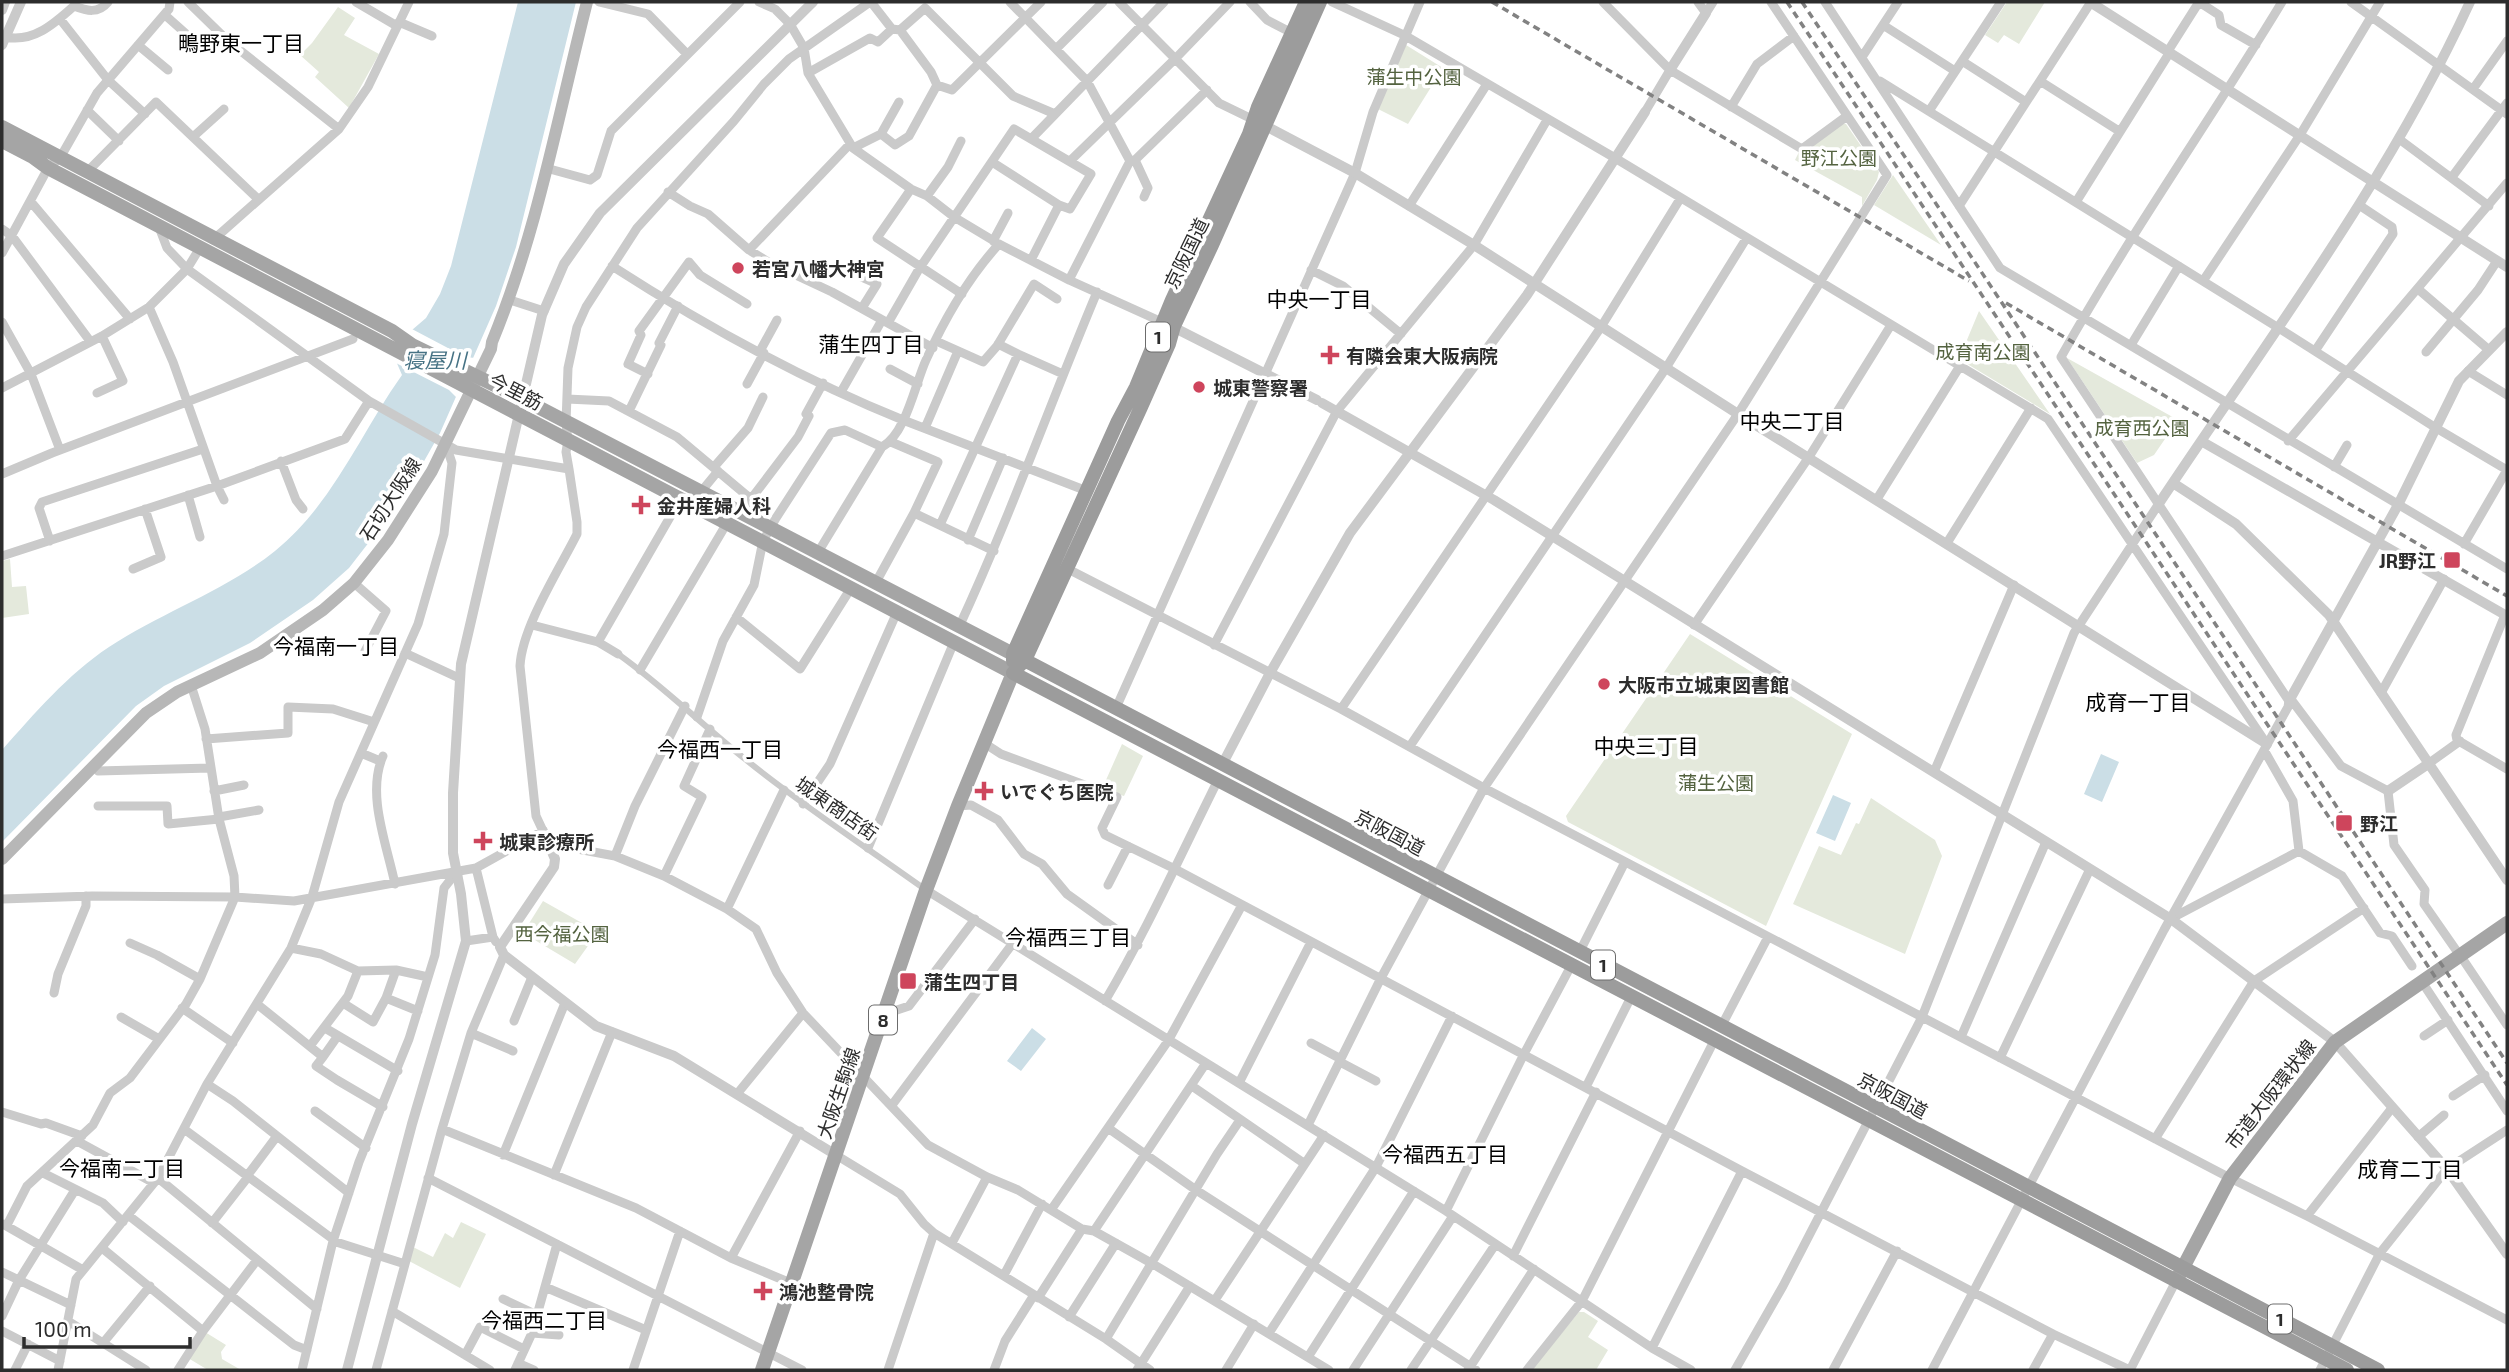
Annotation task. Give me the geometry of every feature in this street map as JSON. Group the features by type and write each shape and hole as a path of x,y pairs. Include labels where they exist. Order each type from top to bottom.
{"highway":[{"name":"京阪国道","path":"1260,123 1306,2"},
{"name":"京阪国道","path":"1320,2 1260,123 1168,324 1087,491 1013,673 1220,772 1576,958 2180,1274 2347,1370"},
{"name":"京阪国道","path":"1019,657 1066,568 1146,394 1168,344 1168,324"},
{"name":"京阪国道","path":"1019,657 1116,708 1220,772"},
{"name":"京阪国道","path":"1576,958 1632,995 1718,1033"},
{"name":"京阪国道","path":"2326,1359 2378,1370"}],"main road":[{"name":"石切大阪線","path":"2,859 146,713 168,697 260,653 323,610 354,583 414,500 470,381 491,349 510,300 524,257 587,2"},
{"name":"今里筋","path":"2,127 215,239 383,335 470,381 518,414 727,523 817,554 1019,657"},
{"name":"今里筋","path":"2,141 158,225 383,335"},
{"name":"今里筋","path":"470,381 522,399 748,517 766,535 851,588 1013,673"},
{"name":"大阪生駒線","path":"762,1370 926,890 1013,673"},
{"name":"市道大阪環状線","path":"2180,1274 2230,1178 2335,1042 2507,923"}],"street":[{"path":"2,10 5,2"},
{"path":"21,2 4,41 31,37 60,19 74,4 89,11 103,7 108,2"},
{"path":"2,253 48,168 60,158 86,110 169,9 170,2"},
{"path":"188,2 227,40 339,129"},
{"path":"356,2 398,24 432,36"},
{"path":"2,387 102,336 149,307 187,269 200,246 215,239 339,129 368,88 409,2"},
{"path":"599,2 649,14 687,54"},
{"path":"546,168 590,180 597,175 611,131 740,2"},
{"path":"759,2 775,9 790,24 804,48 808,72 851,146 911,188 928,196 954,217 996,243 1069,280 1168,324 1266,373 1487,496 2171,919 2335,1042 2447,1168 2507,1254"},
{"path":"347,1370 412,1124 466,941 461,894 455,874 453,793 459,678 544,310 564,264 600,213 813,2"},
{"path":"376,1370 471,1033 502,951 554,867 551,844 536,816 520,655 531,625 577,534 566,452 568,368 577,327 586,307 637,228 764,84 804,48 870,2 931,72 937,85 952,90 1041,2"},
{"path":"1010,2 1087,80 1148,188 1144,197"},
{"path":"1056,49 1103,2"},
{"path":"1119,2 1219,103 1355,173 1474,245 1738,414 2078,625 2266,747"},
{"path":"1032,138 1164,2"},
{"path":"1070,161 1230,2"},
{"path":"1250,2 1267,20 1292,33"},
{"path":"1332,2 1404,35 1615,158 2048,419 2266,747 2293,801 2299,851"},
{"path":"1116,708 1355,173 1373,111 1420,2"},
{"path":"1603,2 1670,70 1802,149 1847,116"},
{"path":"1698,2 1706,13"},
{"path":"1105,1001 1138,945 1173,868 1270,673 1350,533 1535,285 1713,2"},
{"path":"1308,1125 1381,978 1484,788 1738,414 1887,175 1771,2"},
{"path":"1825,2 2000,268 2507,569"},
{"path":"1862,57 1898,2"},
{"path":"1929,111 2001,2"},
{"path":"1959,206 2090,2 2502,264 2426,352"},
{"path":"2076,202 2199,2 2219,15 2221,25 2256,45"},
{"path":"2282,2 2229,90 2131,237 2061,357 2289,699 2341,766 2388,791"},
{"path":"2351,2 2473,89 2506,109 2452,177"},
{"path":"2203,281 2300,135 2380,2"},
{"path":"1735,1370 1922,1017 2078,625 2374,182 2441,64 2470,2"},
{"path":"808,72 870,38 878,42 925,8 1013,96 1055,114"},
{"path":"164,15 202,48"},
{"path":"60,19 108,80 145,114"},
{"path":"1883,25 1955,71"},
{"path":"1731,107 1757,64 1794,36"},
{"path":"2473,89 2507,41"},
{"path":"138,45 168,70"},
{"path":"1962,61 2026,102"},
{"path":"1875,78 2436,428 2506,466 2464,544"},
{"path":"2040,81 2119,131"},
{"path":"1409,206 1487,84"},
{"path":"881,134 895,145 909,136 937,85"},
{"path":"1069,280 1132,160 1207,90"},
{"path":"87,172 156,102 258,199"},
{"path":"749,250 851,146 881,134 899,102"},
{"path":"194,136 224,109"},
{"path":"86,110 119,141"},
{"path":"1214,645 1337,411 1474,245 1547,120"},
{"path":"841,392 921,266 1014,129 1091,174 1070,209 1059,205 992,162"},
{"path":"2399,139 2489,206"},
{"path":"928,196 948,167 961,141"},
{"path":"2288,441 2489,206 2504,195 2507,183"},
{"path":"911,188 877,238 962,293"},
{"path":"668,192 708,214 749,250 770,263 934,344 983,362 998,344 1034,284 1057,299"},
{"path":"1340,709 1601,327 1680,199"},
{"path":"31,202 130,319"},
{"path":"1031,260 1059,205"},
{"path":"2315,351 2393,234 2392,226 2359,205"},
{"path":"817,554 903,419 934,344 962,293 996,243 1008,213"},
{"path":"158,225 167,248 187,269 379,407 456,450 569,469"},
{"path":"2,229 12,236 90,341"},
{"path":"1410,746 1666,368 1746,239"},
{"path":"648,374 628,364 641,335 639,331 689,262 700,275 747,304"},
{"path":"612,266 662,298 841,392 1087,491"},
{"path":"2131,345 2179,266"},
{"path":"1311,270 1343,286 1401,334"},
{"path":"859,276 877,284 862,308"},
{"path":"2418,289 2489,351"},
{"path":"959,627 994,551 1097,292"},
{"path":"510,300 544,310"},
{"path":"629,411 678,306"},
{"path":"149,307 173,362 224,500"},
{"path":"747,384 777,320"},
{"path":"2,322 31,374 60,450"},
{"path":"1694,625 1809,457 1891,325"},
{"path":"1932,1370 2171,919 2288,707 2289,699 2398,505 2459,381 2507,332"},
{"path":"97,393 123,381 102,336"},
{"path":"2,474 353,339"},
{"path":"998,344 1063,374"},
{"path":"925,428 958,351"},
{"path":"940,525 1018,354"},
{"path":"1877,499 1959,366"},
{"path":"890,369 918,384"},
{"path":"2468,371 2507,394"},
{"path":"748,517 751,499 799,437 809,416 806,414 823,383"},
{"path":"700,493 748,428 763,397"},
{"path":"567,399 609,401 677,437 751,499"},
{"path":"2,556 217,486 345,439 369,401"},
{"path":"1947,543 2031,408"},
{"path":"697,717 723,641 754,585 766,535 831,433 845,430 938,462 875,584"},
{"path":"2201,440 2506,616 2456,735 2459,741 2507,769"},
{"path":"2,1331 28,1345 59,1368 76,1279 156,1181 208,1084 291,948 312,897 339,802 418,624 444,534 452,463 442,443"},
{"path":"2333,467 2347,445"},
{"path":"50,541 39,508 42,502 203,449"},
{"path":"968,540 1003,458"},
{"path":"281,461 303,509"},
{"path":"2173,483 2236,524 2329,615 2507,880"},
{"path":"188,495 200,537"},
{"path":"598,642 681,498"},
{"path":"133,569 161,557 145,509"},
{"path":"914,513 994,551"},
{"path":"640,670 727,523"},
{"path":"1066,568 1340,709 1484,788 2076,1098 2507,1320"},
{"path":"2381,693 2444,579"},
{"path":"354,583 386,611 365,651"},
{"path":"1934,772 2014,585"},
{"path":"736,617 800,669 851,588"},
{"path":"803,804 830,764 897,611"},
{"path":"531,625 598,642 618,654"},
{"path":"869,848 954,642"},
{"path":"405,653 459,678"},
{"name":"城東商店街","path":"618,654 685,706 784,790 926,890"},
{"path":"83,1270 4,1224 27,1186 93,1125 110,1093 130,1078 182,1009 200,979 235,897 231,859 219,818 206,739 191,685"},
{"path":"615,856 635,806 685,706"},
{"path":"206,739 288,733 288,707 333,709 374,722"},
{"path":"664,876 702,797 684,786 710,729"},
{"path":"2388,791 2459,741"},
{"path":"984,743 1001,754 1116,797 1102,828 1105,835 1173,868 1974,1293 2130,1370 2180,1274"},
{"path":"361,753 382,758 376,778 380,824 395,884"},
{"path":"98,771 210,768"},
{"path":"214,791 244,785"},
{"path":"727,909 784,790"},
{"path":"2388,791 2394,845 2425,890 2424,904 2456,950"},
{"path":"958,806 971,805 998,820 1024,854 1042,864 1067,894 1138,945"},
{"path":"98,806 167,806 168,824 258,810"},
{"path":"2,899 86,896 235,897 294,901 476,869 543,831"},
{"path":"1961,1037 2046,842"},
{"path":"551,844 615,856 664,876 727,909 755,929 777,973 803,1013 928,1145 987,1177 1018,1190 1082,1229 1094,1231 1116,1243 1329,1370"},
{"path":"1108,885 1128,846"},
{"path":"2299,851 2342,876 2380,933 2392,936 2412,966"},
{"path":"2171,919 2299,851"},
{"path":"1353,1370 1449,1214 1524,1054 1625,862"},
{"path":"476,869 493,937 502,951 565,1003 596,1026 674,1056 800,1131 900,1194 934,1233 1106,1339 1138,1367 1150,1370"},
{"path":"2000,1058 2090,869"},
{"path":"302,1370 333,1240 359,1162 383,1107 418,1012 435,955 444,888 455,874"},
{"path":"926,890 1376,1167 1652,1348 1691,1370"},
{"path":"54,993 58,974 86,906 86,896"},
{"path":"1051,1210 1168,1041 1242,905"},
{"path":"2155,1139 2254,981 2364,908"},
{"path":"885,1014 909,1006 975,919"},
{"path":"466,941 493,937"},
{"path":"1527,1370 1582,1301 1768,937"},
{"path":"1239,1083 1311,942"},
{"path":"130,943 158,954 200,979"},
{"path":"892,1105 1013,943"},
{"path":"291,948 321,954 358,971 396,970 428,976"},
{"path":"2464,961 2507,1025"},
{"path":"342,1003 353,1016 373,1022 386,998 396,970"},
{"path":"310,1046 342,1003 358,971"},
{"path":"514,1021 532,977"},
{"path":"2426,988 2507,1111"},
{"path":"1586,1087 1632,995"},
{"path":"386,998 418,1012"},
{"path":"503,1155 565,1003"},
{"path":"257,1004 323,1056"},
{"path":"182,1009 233,1043"},
{"path":"737,1094 803,1013"},
{"path":"1269,1333 1376,1167 1452,1016"},
{"path":"121,1017 159,1039"},
{"path":"2424,1036 2448,1020"},
{"path":"324,1028 397,1071"},
{"path":"554,1175 612,1032"},
{"path":"471,1033 513,1051"},
{"path":"337,1037 316,1066 383,1107"},
{"path":"1311,1043 1376,1081"},
{"path":"1094,1231 1206,1063"},
{"path":"2453,1096 2484,1075"},
{"path":"208,1084 349,1193"},
{"path":"1192,1086 1305,1164"},
{"path":"1513,1255 1596,1092"},
{"path":"2307,1216 2392,1108"},
{"path":"315,1111 366,1148"},
{"path":"2,1112 41,1124 46,1123 79,1138 156,1181 317,1309"},
{"path":"2418,1137 2444,1115"},
{"path":"1106,1339 1240,1120"},
{"path":"1108,1128 1196,1190 1471,1369 1534,1269"},
{"path":"184,1129 333,1240 405,1264"},
{"path":"442,1129 636,1208 731,1258 793,1284"},
{"path":"2326,1359 2380,1253 2447,1168 2507,1130"},
{"path":"731,1258 800,1131"},
{"path":"1215,1300 1324,1135"},
{"path":"212,1223 277,1136"},
{"path":"1652,1348 1742,1171"},
{"path":"43,1173 103,1203 126,1218 294,1345 307,1350"},
{"path":"953,1243 987,1177"},
{"path":"428,1178 802,1370"},
{"path":"2,1316 19,1280 75,1190"},
{"path":"1308,1357 1414,1191"},
{"path":"1004,1275 1042,1204"},
{"path":"994,1370 1005,1341 1082,1229"},
{"path":"633,1370 680,1231"},
{"path":"888,1370 934,1233"},
{"path":"1069,1317 1116,1243"},
{"path":"534,1370 516,1367 532,1333 558,1244"},
{"path":"1411,1370 1495,1245"},
{"path":"102,1248 203,1331"},
{"path":"1833,1370 1897,1251"},
{"path":"178,1370 203,1331 257,1260"},
{"path":"2,1272 71,1305"},
{"path":"103,1343 150,1286"},
{"path":"1138,1367 1190,1286"},
{"path":"545,1287 646,1330"},
{"path":"503,1298 537,1315"},
{"path":"392,1311 490,1370"},
{"path":"68,1321 146,1370"},
{"path":"1226,1370 1254,1324"},
{"path":"465,1355 480,1327 524,1349"},
{"path":"532,1333 559,1335"},
{"path":"2033,1370 2053,1334"},
{"path":"15,1370 28,1345"}],"green space":[{"path":"2007,2 2045,2 2019,44 2004,35 1998,43 1985,35"},
{"path":"338,7 355,18 344,35 379,54 349,108 315,77 319,72 300,55"},
{"name":"蒲生中公園","path":"1406,45 1443,68 1408,124 1378,109"},
{"name":"野江公園","path":"1842,123 1846,124 1879,172 1862,206 1862,197 1795,160 1799,152"},
{"path":"1893,175 1941,245 1874,205"},
{"name":"成育南公園","path":"1979,311 2050,414 1959,359"},
{"name":"成育西公園","path":"2067,358 2178,420 2154,455 2137,463"},
{"path":"10,559 12,587 26,586 29,614 2,618 2,561"},
{"name":"蒲生公園","path":"1690,634 1852,734 1766,926 1568,822 1566,816"},
{"path":"1122,744 1143,756 1124,796 1102,789"},
{"path":"1871,798 1935,840 1942,856 1905,954 1793,904 1819,846 1841,855"},
{"name":"西今福公園","path":"543,901 598,932 575,964 523,933"},
{"path":"461,1222 486,1234 460,1288 409,1261 413,1247 433,1257 445,1233 453,1238"},
{"path":"1579,1312 1584,1312 1598,1321 1588,1337 1608,1350 1596,1370 1531,1370"},
{"path":"205,1332 226,1345 221,1352 222,1359 241,1370 208,1370 188,1358"}],"water":[{"name":"寝屋川","path":"518,2 576,2 516,247 496,306 440,433 423,463 349,568 313,600 250,643 164,686 136,706 2,842 2,750 52,695 109,647 235,578 275,551 295,532 330,490 402,375 396,361 412,330 426,318 440,294 451,266"},
{"path":"2101,754 2119,762 2102,802 2084,794"},
{"path":"1833,795 1851,803 1835,841 1816,833"},
{"path":"1032,1028 1046,1039 1021,1071 1007,1061"}],"pier":[{"path":"410,328 465,357 475,358 457,398 449,390 392,361"}],"railway":[{"path":"1492,2 1969,281"},
{"path":"1787,2 2507,1085"},
{"path":"1802,2 2507,1063"},
{"path":"2006,303 2507,596"}],"place":[{"name":"若宮八幡大神宮","path":"738,268"},
{"name":"有隣会東大阪病院","path":"1330,355"},
{"name":"城東警察署","path":"1199,387"},
{"name":"金井産婦人科","path":"641,505"},
{"name":"JR野江","path":"2452,560"},
{"name":"大阪市立城東図書館","path":"1604,684"},
{"name":"いでぐち医院","path":"984,791"},
{"name":"野江","path":"2344,823"},
{"name":"城東診療所","path":"483,841"},
{"name":"蒲生四丁目","path":"908,981"},
{"name":"鴻池整骨院","path":"763,1291"}],"district":[{"name":"鴫野東一丁目","path":"241,42"},
{"name":"中央一丁目","path":"1319,298"},
{"name":"蒲生四丁目","path":"871,343"},
{"name":"中央二丁目","path":"1792,420"},
{"name":"今福南一丁目","path":"336,645"},
{"name":"成育一丁目","path":"2138,701"},
{"name":"中央三丁目","path":"1646,745"},
{"name":"今福西一丁目","path":"720,748"},
{"name":"今福西三丁目","path":"1068,936"},
{"name":"今福西五丁目","path":"1445,1153"},
{"name":"今福南二丁目","path":"122,1167"},
{"name":"成育二丁目","path":"2410,1168"},
{"name":"今福西二丁目","path":"544,1319"}]}
